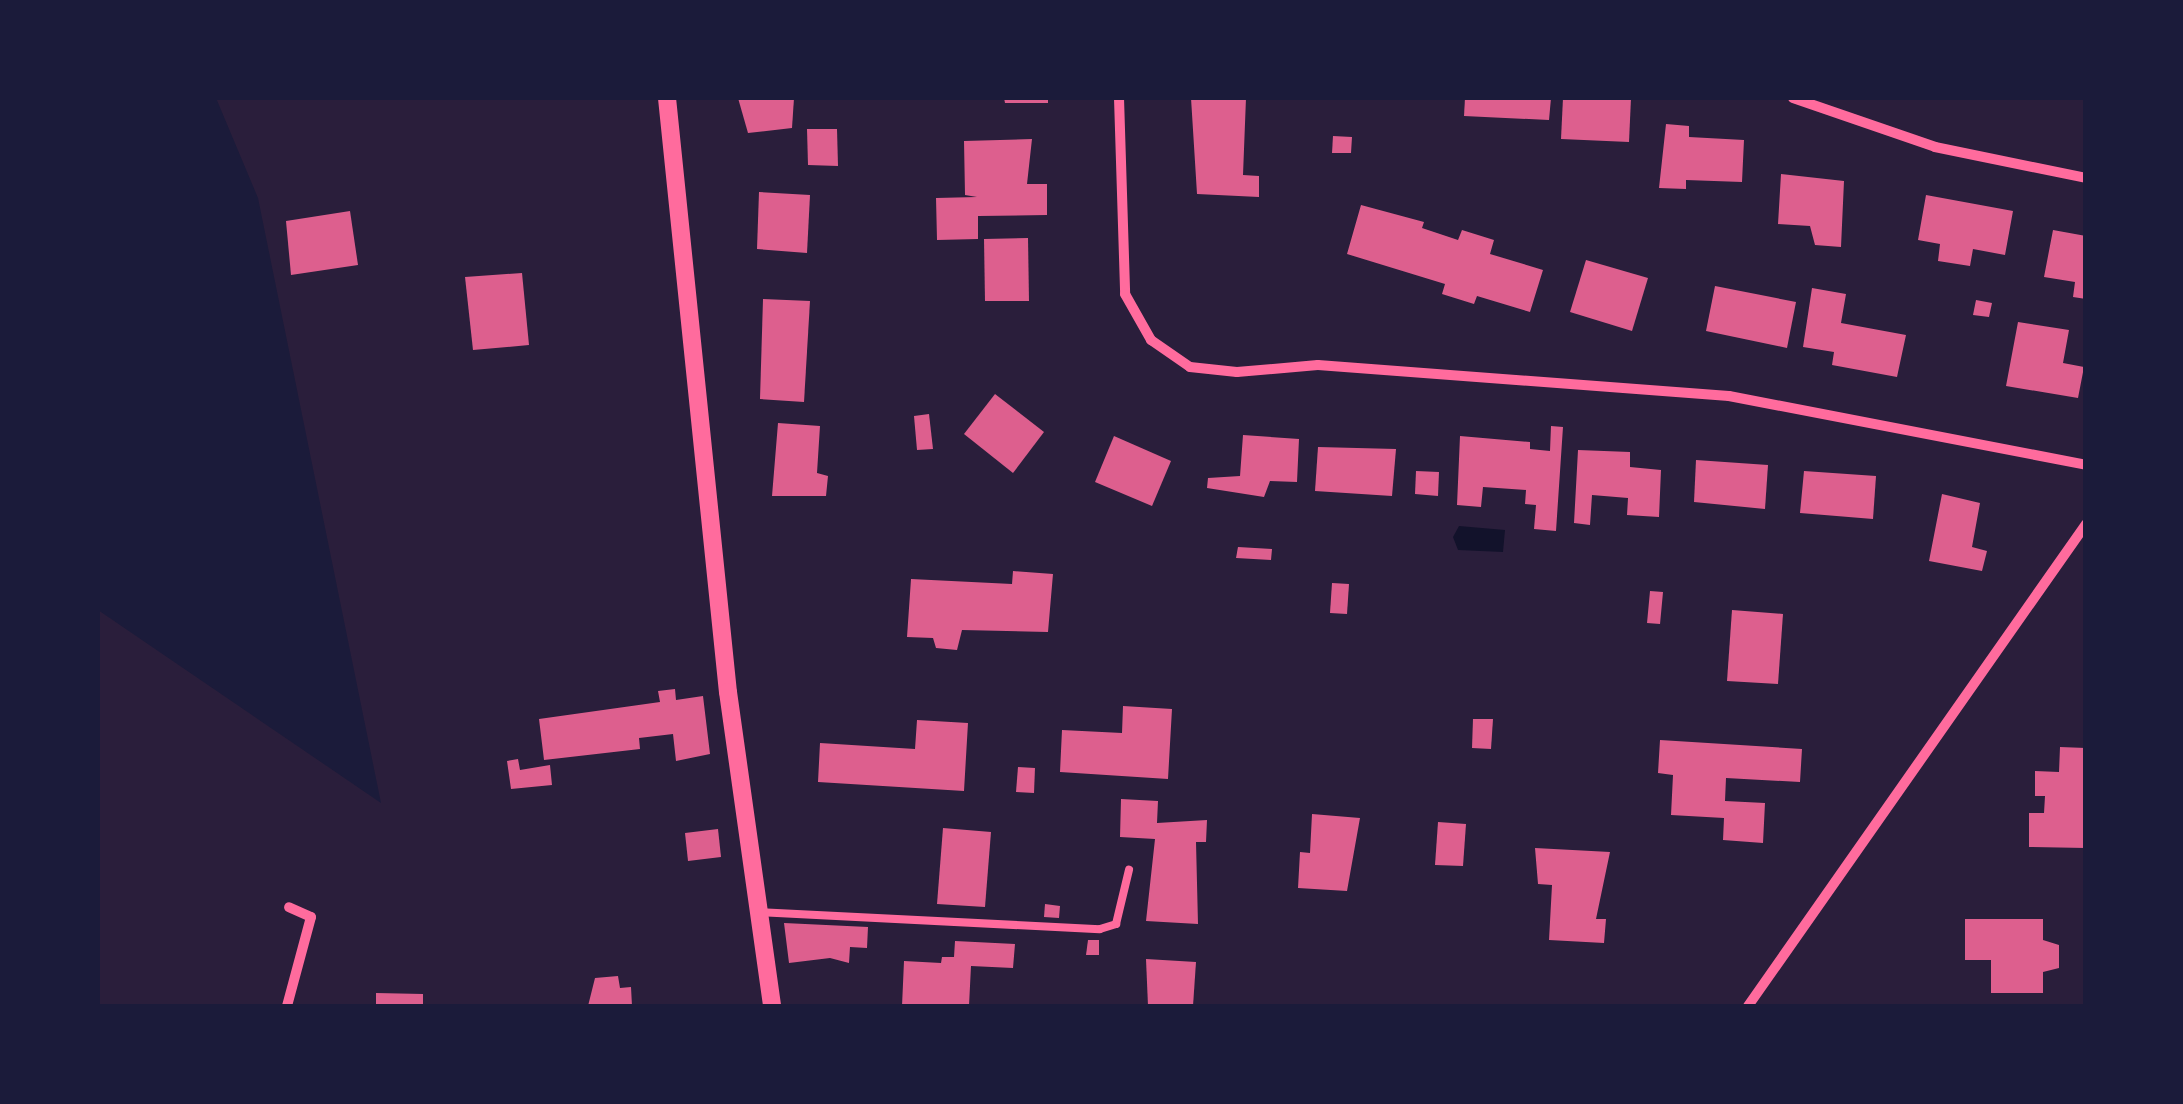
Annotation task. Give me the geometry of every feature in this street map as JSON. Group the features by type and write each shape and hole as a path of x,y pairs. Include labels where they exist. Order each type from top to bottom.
{"street":[{"path":"667,98 755,911 772,1006"},
{"path":"1119,98 1125,294 1151,340 1190,368 1374,368 1730,396 2086,465"},
{"path":"1793,98 1936,146 2086,178"},
{"path":"1748,1006 2086,524"},
{"path":"286,1006 311,917 289,908"}],"lane":[{"path":"755,911 1100,929 1116,924 1128,870"}],"shaded area":[{"path":"216,98 2085,98 2085,1006 98,1006 98,610 381,803 258,198"},
{"path":"1459,526 1505,530 1503,552 1458,550 1453,537"}],"building":[{"path":"738,98 794,98 792,128 748,133"},
{"path":"1004,98 1048,98 1048,103 1005,103"},
{"path":"1191,98 1246,98 1243,175 1259,176 1259,197 1197,194"},
{"path":"1465,98 1551,98 1549,120 1464,116"},
{"path":"1563,98 1631,98 1629,142 1561,139"},
{"path":"1666,124 1689,126 1689,137 1744,140 1742,182 1686,180 1686,189 1659,188"},
{"path":"807,129 837,129 838,166 808,165"},
{"path":"1333,136 1352,137 1351,153 1332,153"},
{"path":"1032,139 1027,184 1047,184 1047,215 978,216 978,239 937,240 936,198 977,197 965,195 964,141"},
{"path":"1781,174 1844,181 1841,247 1815,245 1810,226 1778,224"},
{"path":"759,192 810,195 807,253 757,249"},
{"path":"1926,195 2013,211 2005,255 1973,249 1970,266 1938,261 1940,244 1918,240"},
{"path":"1361,205 1424,222 1422,228 1458,240 1462,230 1494,240 1490,254 1543,270 1530,312 1477,296 1474,304 1442,294 1445,284 1347,254"},
{"path":"350,211 358,265 291,275 286,221"},
{"path":"2053,230 2086,236 2086,299 2073,297 2075,282 2044,277"},
{"path":"1028,238 1029,301 985,301 984,239"},
{"path":"1586,260 1648,278 1632,331 1570,312"},
{"path":"522,273 529,345 473,350 465,277"},
{"path":"1715,286 1796,302 1787,348 1706,331"},
{"path":"1812,288 1846,294 1841,323 1906,335 1897,377 1832,365 1834,352 1803,347"},
{"path":"763,299 810,301 804,402 760,399"},
{"path":"1976,300 1992,303 1989,317 1973,315"},
{"path":"2018,322 2069,330 2063,363 2084,367 2078,398 2006,386"},
{"path":"995,394 1044,432 1013,473 964,434"},
{"path":"929,414 933,449 917,450 914,416"},
{"path":"778,423 820,426 817,473 828,476 826,496 772,496"},
{"path":"1551,426 1563,427 1556,531 1534,529 1536,505 1525,504 1526,490 1483,487 1481,507 1457,505 1460,436 1530,442 1530,449 1550,451"},
{"path":"1243,435 1299,439 1297,482 1270,481 1264,497 1207,488 1208,478 1240,476"},
{"path":"1114,436 1171,461 1152,506 1095,482"},
{"path":"1318,447 1396,449 1392,496 1315,491"},
{"path":"1578,450 1630,452 1630,467 1661,470 1659,517 1627,515 1628,498 1592,495 1590,525 1574,523"},
{"path":"1696,460 1768,465 1765,509 1694,502"},
{"path":"1416,471 1439,472 1438,496 1415,494"},
{"path":"1804,471 1876,476 1873,519 1800,513"},
{"path":"1942,494 1980,503 1972,547 1987,551 1982,571 1929,561"},
{"path":"1238,547 1272,549 1271,560 1236,558"},
{"path":"1013,571 1053,574 1048,632 962,630 957,650 936,648 933,638 907,637 911,579 1012,584"},
{"path":"1332,583 1349,584 1347,614 1330,613"},
{"path":"1650,591 1663,592 1660,624 1647,623"},
{"path":"1732,610 1783,614 1778,684 1727,681"},
{"path":"675,689 676,700 703,696 710,754 676,761 673,734 639,738 640,749 544,760 539,719 660,702 658,691"},
{"path":"1123,706 1172,709 1168,779 1060,772 1062,730 1122,733"},
{"path":"1473,719 1493,719 1491,749 1472,748"},
{"path":"917,720 968,723 964,791 818,782 820,743 915,749"},
{"path":"1660,740 1802,749 1800,782 1726,778 1725,801 1765,803 1763,843 1723,840 1724,818 1671,815 1673,775 1658,773"},
{"path":"2060,747 2086,748 2086,848 2029,847 2029,813 2044,813 2045,796 2035,796 2035,771 2059,772"},
{"path":"518,759 520,770 550,765 552,785 511,789 507,761"},
{"path":"1018,767 1035,768 1034,793 1016,792"},
{"path":"1121,799 1158,801 1157,823 1207,820 1206,842 1196,842 1198,924 1146,921 1155,839 1120,837"},
{"path":"1312,814 1360,818 1347,891 1298,888 1300,852 1310,853"},
{"path":"1438,822 1466,824 1463,866 1435,865"},
{"path":"943,828 991,832 985,907 937,904"},
{"path":"718,829 721,857 688,861 685,833"},
{"path":"1535,848 1610,852 1596,919 1606,919 1604,943 1549,940 1552,885 1538,884"},
{"path":"1045,904 1060,906 1059,918 1044,917"},
{"path":"1965,919 2043,919 2043,940 2059,945 2059,968 2043,972 2043,993 1991,993 1991,960 1965,960"},
{"path":"784,923 868,927 867,948 850,947 849,963 830,958 789,963"},
{"path":"1088,940 1099,940 1099,955 1086,955"},
{"path":"955,941 1015,944 1013,968 971,966 969,1006 902,1006 904,961 941,963 942,957 954,957"},
{"path":"1146,959 1196,962 1193,1006 1148,1006"},
{"path":"618,976 620,988 631,987 632,1006 588,1006 595,978"},
{"path":"376,993 423,994 423,1006 376,1006"}]}
